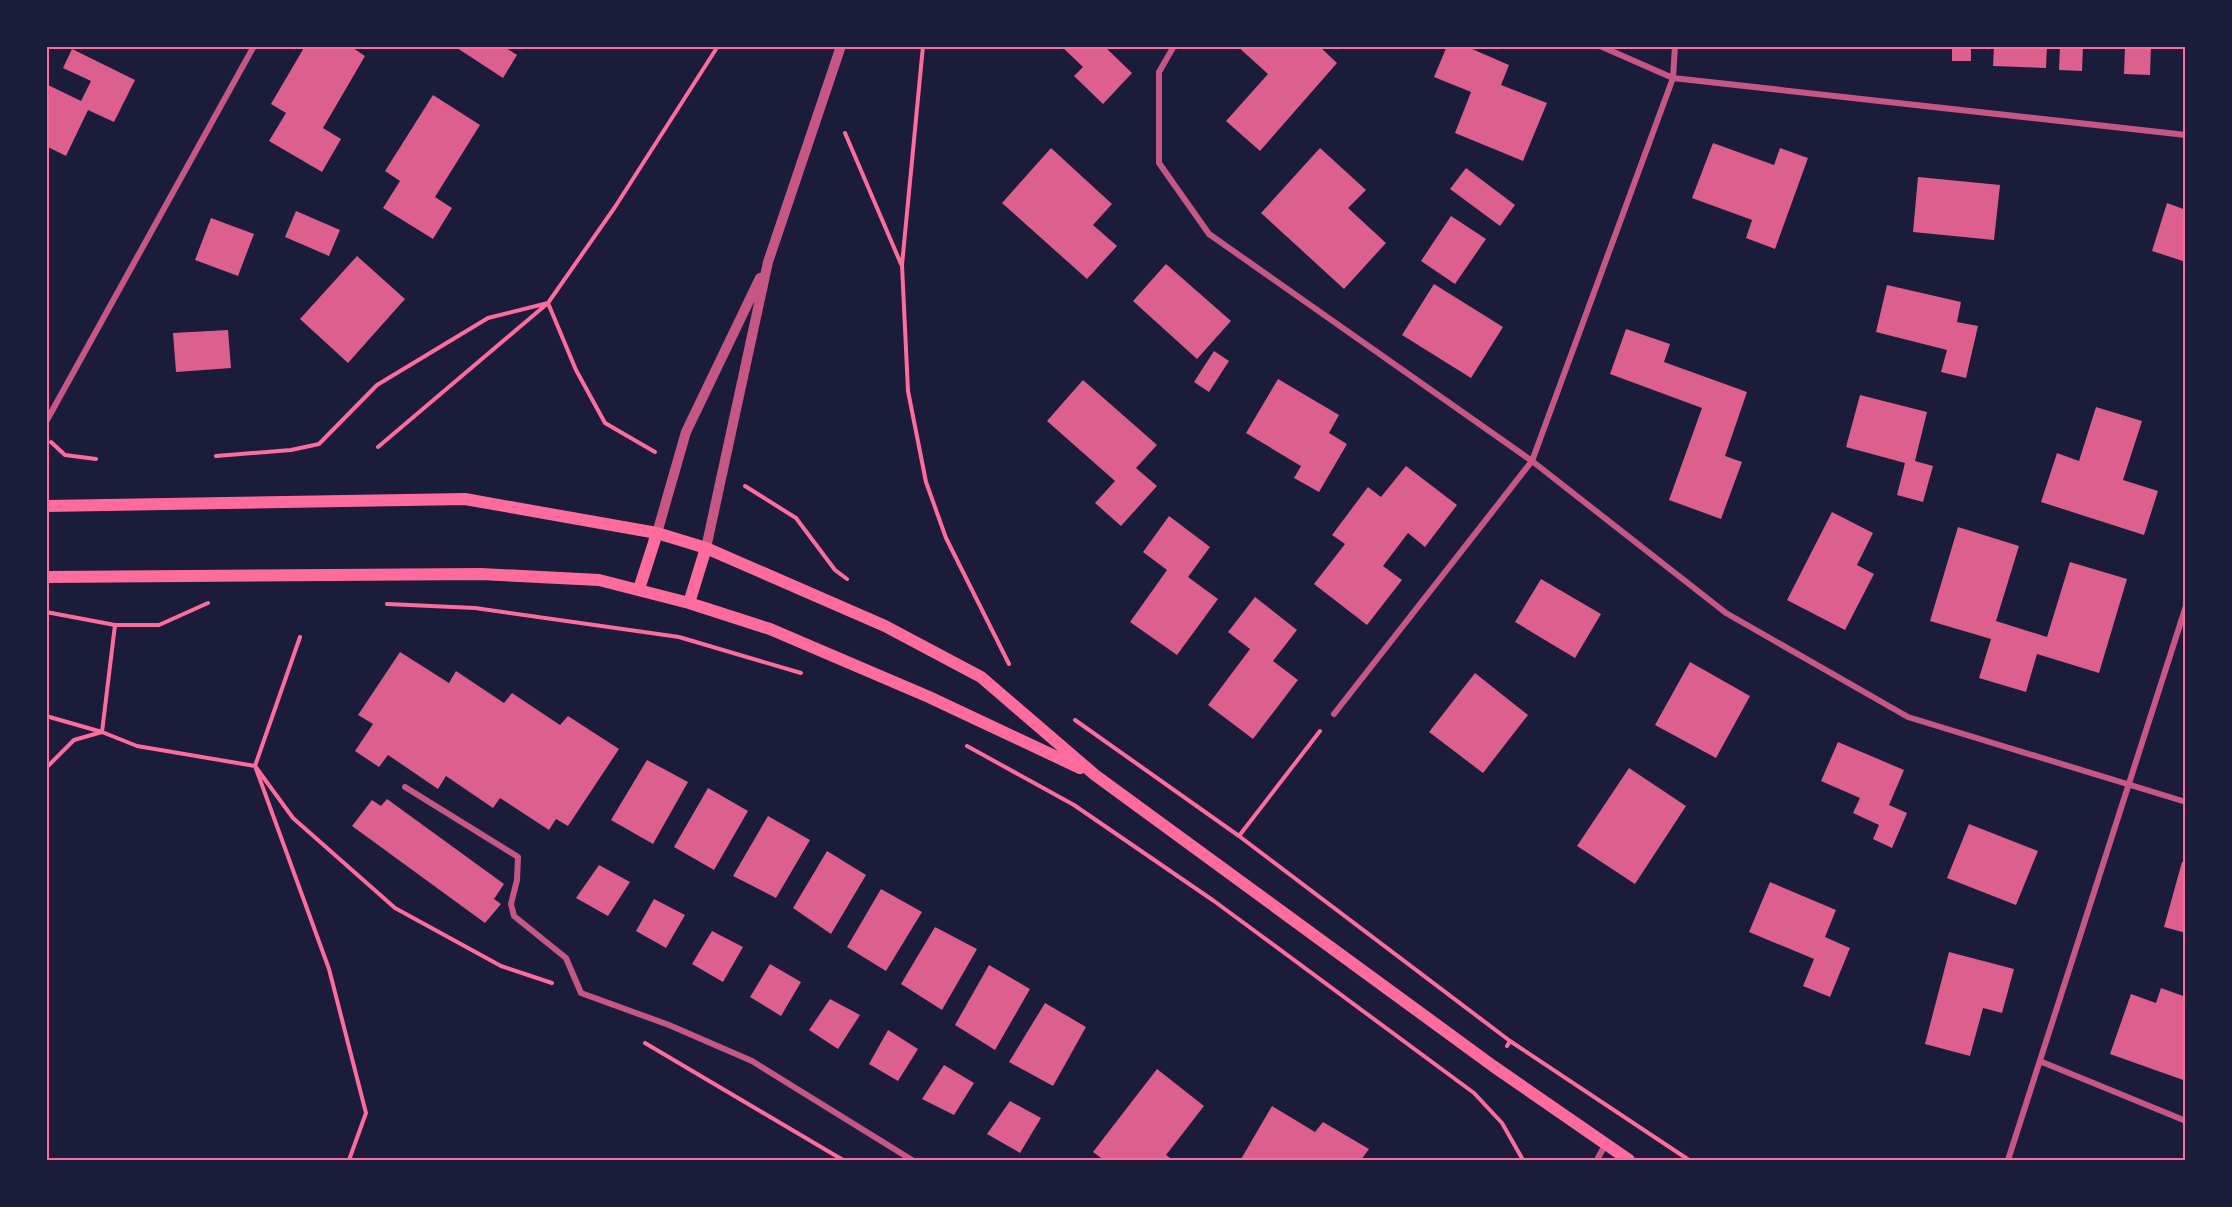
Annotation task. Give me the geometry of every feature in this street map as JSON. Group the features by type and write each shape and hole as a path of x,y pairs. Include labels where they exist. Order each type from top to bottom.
{"main road":[{"path":"46,506 465,499 657,533 705,548 885,626 981,677 1095,775 1629,1161"},
{"path":"639,589 657,533"},
{"path":"689,603 705,548"},
{"path":"46,577 481,574 599,580 689,603 770,629 929,697 1095,775"}],"street":[{"path":"47,420 254,46"},
{"path":"705,548 768,262 841,46"},
{"path":"1174,46 1160,72 1159,163 1209,234 1532,461 1726,613 1908,717 2186,802"},
{"path":"1600,46 1673,78 2186,135"},
{"path":"1334,714 1532,461 1673,78 1674,46"},
{"path":"657,533 686,432 768,262"},
{"path":"2008,1161 2042,1062 2128,783 2186,606"},
{"path":"405,787 518,856 517,880 511,904 514,916 566,957 581,993 669,1025 752,1061 912,1161"},
{"path":"2042,1062 2186,1121"},
{"path":"1597,1161 1605,1145"}],"path":[{"path":"378,447 548,303 615,207 718,46"},
{"path":"923,46 902,265 908,391 926,482 946,538 1011,668"},
{"path":"845,133 902,265"},
{"path":"216,456 291,450 319,444 377,385 488,318 548,303"},
{"path":"47,420 48,440 65,455 96,459"},
{"path":"46,612 115,625 159,625 209,602"},
{"path":"384,603 475,608 679,637 808,675"},
{"path":"102,732 115,625"},
{"path":"300,637 255,766 329,969 366,1113 349,1161"},
{"path":"1239,836 1334,714"},
{"path":"46,716 102,732 137,746 255,766 293,818 395,908 501,966 581,993"},
{"path":"46,768 74,740 102,732"},
{"path":"962,744 1074,805 1214,900 1474,1093 1502,1123 1523,1161"},
{"path":"641,1040 658,1053 843,1161"},
{"path":"1510,1041 1689,1161"}],"building":[{"path":"305,46 350,46 365,56 323,128 341,139 322,172 269,141 286,113 271,104"},
{"path":"454,46 503,46 517,55 503,78"},
{"path":"1061,46 1104,46 1132,73 1103,104 1074,76 1083,67"},
{"path":"1237,46 1319,46 1337,63 1260,151 1226,121 1268,74"},
{"path":"1447,46 1465,46 1509,65 1501,85 1547,103 1523,161 1455,133 1471,92 1434,77"},
{"path":"1952,46 1971,46 1971,61 1952,61"},
{"path":"1994,46 2047,46 2046,68 1993,66"},
{"path":"2060,46 2083,46 2082,71 2059,70"},
{"path":"2125,46 2151,46 2150,75 2124,74"},
{"path":"72,49 135,80 114,122 88,110 66,156 46,146 46,84 81,101 91,81 63,68"},
{"path":"433,95 480,125 435,197 452,208 433,239 383,208 400,181 385,171"},
{"path":"1713,143 1774,165 1780,148 1808,158 1775,249 1746,238 1752,220 1692,198"},
{"path":"1051,148 1112,204 1093,225 1117,246 1087,279 1002,203"},
{"path":"1320,148 1366,190 1348,208 1386,243 1344,289 1261,213"},
{"path":"1466,168 1515,205 1500,226 1450,189"},
{"path":"1918,177 2000,185 1994,240 1913,232"},
{"path":"2167,203 2186,210 2186,262 2152,251"},
{"path":"296,211 340,230 329,256 285,237"},
{"path":"1451,216 1486,239 1455,284 1421,261"},
{"path":"211,218 254,234 238,276 195,260"},
{"path":"357,256 405,299 348,363 300,319"},
{"path":"1166,264 1231,321 1197,359 1133,301"},
{"path":"1434,284 1503,327 1471,378 1402,335"},
{"path":"1887,285 1961,302 1957,322 1978,326 1966,378 1941,372 1947,350 1876,332"},
{"path":"1626,329 1670,344 1664,362 1747,392 1725,456 1742,462 1721,519 1669,500 1702,408 1610,374"},
{"path":"228,330 231,368 176,372 173,333"},
{"path":"1214,351 1229,361 1209,392 1194,382"},
{"path":"1278,379 1339,415 1329,433 1347,444 1319,492 1294,478 1301,466 1246,433"},
{"path":"1083,380 1157,445 1136,468 1157,486 1121,526 1095,503 1115,481 1047,421"},
{"path":"1860,395 1927,412 1915,461 1933,466 1923,502 1897,495 1905,463 1846,447"},
{"path":"2096,407 2142,421 2123,480 2158,491 2144,535 2041,502 2057,453 2079,461"},
{"path":"1406,466 1457,505 1425,547 1408,533 1383,566 1402,580 1367,625 1314,584 1345,544 1332,535 1368,487 1381,497"},
{"path":"1832,512 1873,533 1857,565 1874,574 1845,630 1787,600"},
{"path":"1169,516 1210,547 1188,577 1218,599 1177,655 1130,622 1167,570 1143,552"},
{"path":"1958,527 2019,546 1996,621 2047,637 2070,562 2127,579 2099,673 2037,654 2026,692 1979,678 1991,639 1930,621"},
{"path":"1541,579 1601,614 1575,658 1515,622"},
{"path":"1255,597 1297,630 1273,661 1298,680 1253,739 1208,705 1250,649 1228,632"},
{"path":"400,652 449,683 456,671 504,703 512,693 560,725 568,716 619,749 568,826 556,819 549,830 500,798 493,808 446,776 438,789 388,755 379,767 355,751 373,724 358,715"},
{"path":"1690,662 1750,696 1716,758 1655,725"},
{"path":"1475,673 1528,715 1483,773 1429,732"},
{"path":"1838,742 1904,770 1889,805 1907,813 1892,848 1873,839 1879,825 1853,813 1860,798 1821,781"},
{"path":"647,760 688,782 653,844 611,820"},
{"path":"1629,768 1686,806 1635,884 1577,846"},
{"path":"708,788 748,811 714,870 674,847"},
{"path":"387,799 504,884 494,899 501,904 485,923 352,826 372,800 381,806"},
{"path":"768,816 810,840 776,898 733,876"},
{"path":"1969,824 2038,851 2016,905 1947,878"},
{"path":"827,851 866,875 831,934 793,908"},
{"path":"2182,862 2186,863 2186,933 2164,927"},
{"path":"599,865 630,882 608,916 576,898"},
{"path":"1770,882 1836,910 1825,937 1850,948 1830,997 1803,986 1814,959 1749,932"},
{"path":"881,889 922,912 886,971 847,947"},
{"path":"654,899 685,915 666,948 636,931"},
{"path":"935,927 977,949 942,1010 901,984"},
{"path":"712,931 743,947 723,982 692,964"},
{"path":"1949,952 2014,969 2002,1013 1983,1008 1970,1056 1925,1044"},
{"path":"770,964 801,982 781,1016 750,997"},
{"path":"989,965 1030,989 995,1050 955,1025"},
{"path":"2161,988 2186,997 2186,1081 2110,1054 2131,994 2156,1003"},
{"path":"830,999 860,1015 838,1049 809,1030"},
{"path":"1045,1003 1086,1027 1053,1086 1009,1062"},
{"path":"888,1030 918,1049 898,1081 869,1064"},
{"path":"944,1065 974,1083 954,1115 922,1099"},
{"path":"1157,1069 1204,1106 1166,1155 1173,1160 1104,1160 1093,1152"},
{"path":"1010,1101 1041,1118 1020,1153 987,1134"},
{"path":"1272,1106 1315,1132 1323,1122 1369,1149 1361,1160 1241,1159"}]}
